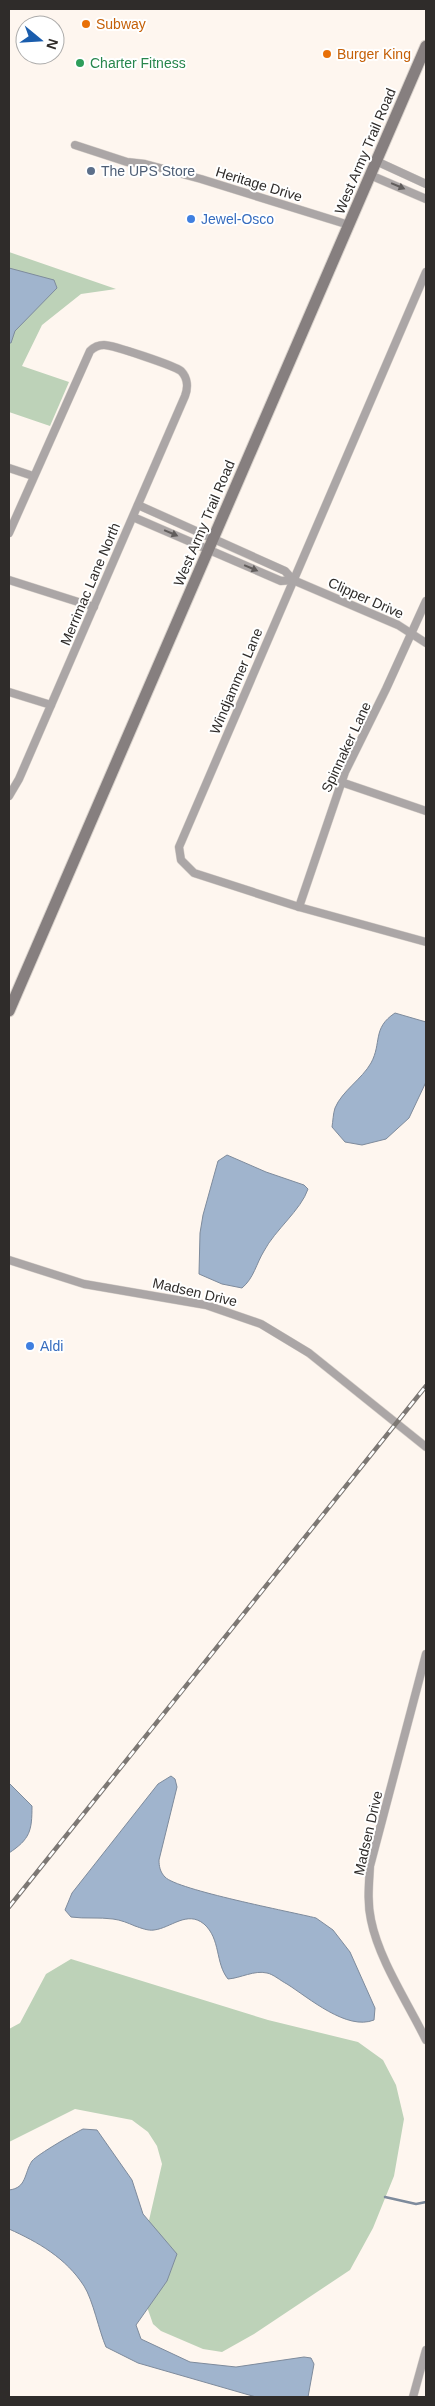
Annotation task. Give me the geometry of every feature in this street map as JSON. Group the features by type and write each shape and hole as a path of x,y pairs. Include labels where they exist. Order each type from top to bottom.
{"main road":[{"name":"West Army Trail Road","path":"9,1011 426,46"}],"street":[{"name":"Heritage Drive","path":"75,145 127,162 145,164 201,179 349,225"},
{"path":"376,161 426,184"},
{"path":"370,175 426,199"},
{"name":"Windjammer Lane","path":"426,272 179,847 181,860 194,873 299,907 426,942"},
{"name":"Merrimac Lane North","path":"9,796 19,779 185,396 186,378 173,366 110,346 98,346 90,350 34,476"},
{"path":"9,468 34,476 9,533"},
{"name":"Clipper Drive","path":"138,505 285,571 294,580 412,633 426,643"},
{"name":"Clipper Drive","path":"133,517 281,582 294,580"},
{"path":"9,580 94,608"},
{"name":"Spinnaker Lane","path":"299,907 341,782 426,601"},
{"path":"9,692 51,705"},
{"path":"341,782 426,811"},
{"name":"Madsen Drive","path":"9,1260 84,1284 206,1305 229,1311 260,1324 286,1337 316,1358 426,1447"},
{"name":"Madsen Drive","path":"426,1654 370,1866 368,1891 371,1920 379,1947 426,2040"},
{"path":"413,2397 426,2350"}],"green space":[{"path":"9,252 116,289 81,294 42,325 22,366 69,382 50,426 9,412"},
{"path":"71,1959 268,2020 358,2042 383,2060 396,2085 404,2119 394,2176 373,2228 350,2270 254,2334 222,2352 203,2349 161,2331 153,2324 146,2304 144,2242 162,2164 157,2146 148,2132 132,2120 75,2109 9,2142 9,2029 20,2023 46,1974"}],"water":[{"path":"9,268 54,280 57,288 15,331 11,343 9,343"},
{"path":"395,1013 426,1022 426,1082 409,1118 386,1139 362,1145 345,1142 332,1127 335,1108 342,1096 371,1063 380,1030 383,1024"},
{"path":"227,1155 266,1172 304,1185 308,1189 300,1205 269,1243 252,1275 242,1288 222,1284 199,1274 200,1233 203,1215 218,1161"},
{"path":"171,1776 175,1779 177,1787 159,1860 163,1875 174,1882 190,1888 316,1918 333,1930 350,1952 375,2008 374,2020 363,2022 340,2017 274,1976 262,1972 228,1979 221,1966 213,1937 204,1924 198,1920 185,1919 160,1929 149,1930 116,1919 71,1917 65,1910 72,1893 158,1784"},
{"path":"9,1783 32,1806 30,1828 26,1839 9,1853"},
{"path":"83,2129 97,2130 132,2180 143,2214 177,2254 167,2281 136,2325 141,2339 190,2362 236,2367 304,2357 311,2358 314,2364 308,2397 256,2397 138,2363 106,2347 90,2299 77,2276 51,2252 9,2229 9,2190 15,2189 22,2183 32,2161 56,2144"}],"waterway":[{"path":"385,2197 416,2204 426,2202"}],"railway":[{"path":"9,1907 426,1386"}],"place":[{"name":"Subway","path":"86,24"},
{"name":"Burger King","path":"327,54"},
{"name":"Charter Fitness","path":"80,63"},
{"name":"The UPS Store","path":"91,171"},
{"name":"Jewel-Osco","path":"191,219"},
{"name":"Aldi","path":"30,1346"}]}
